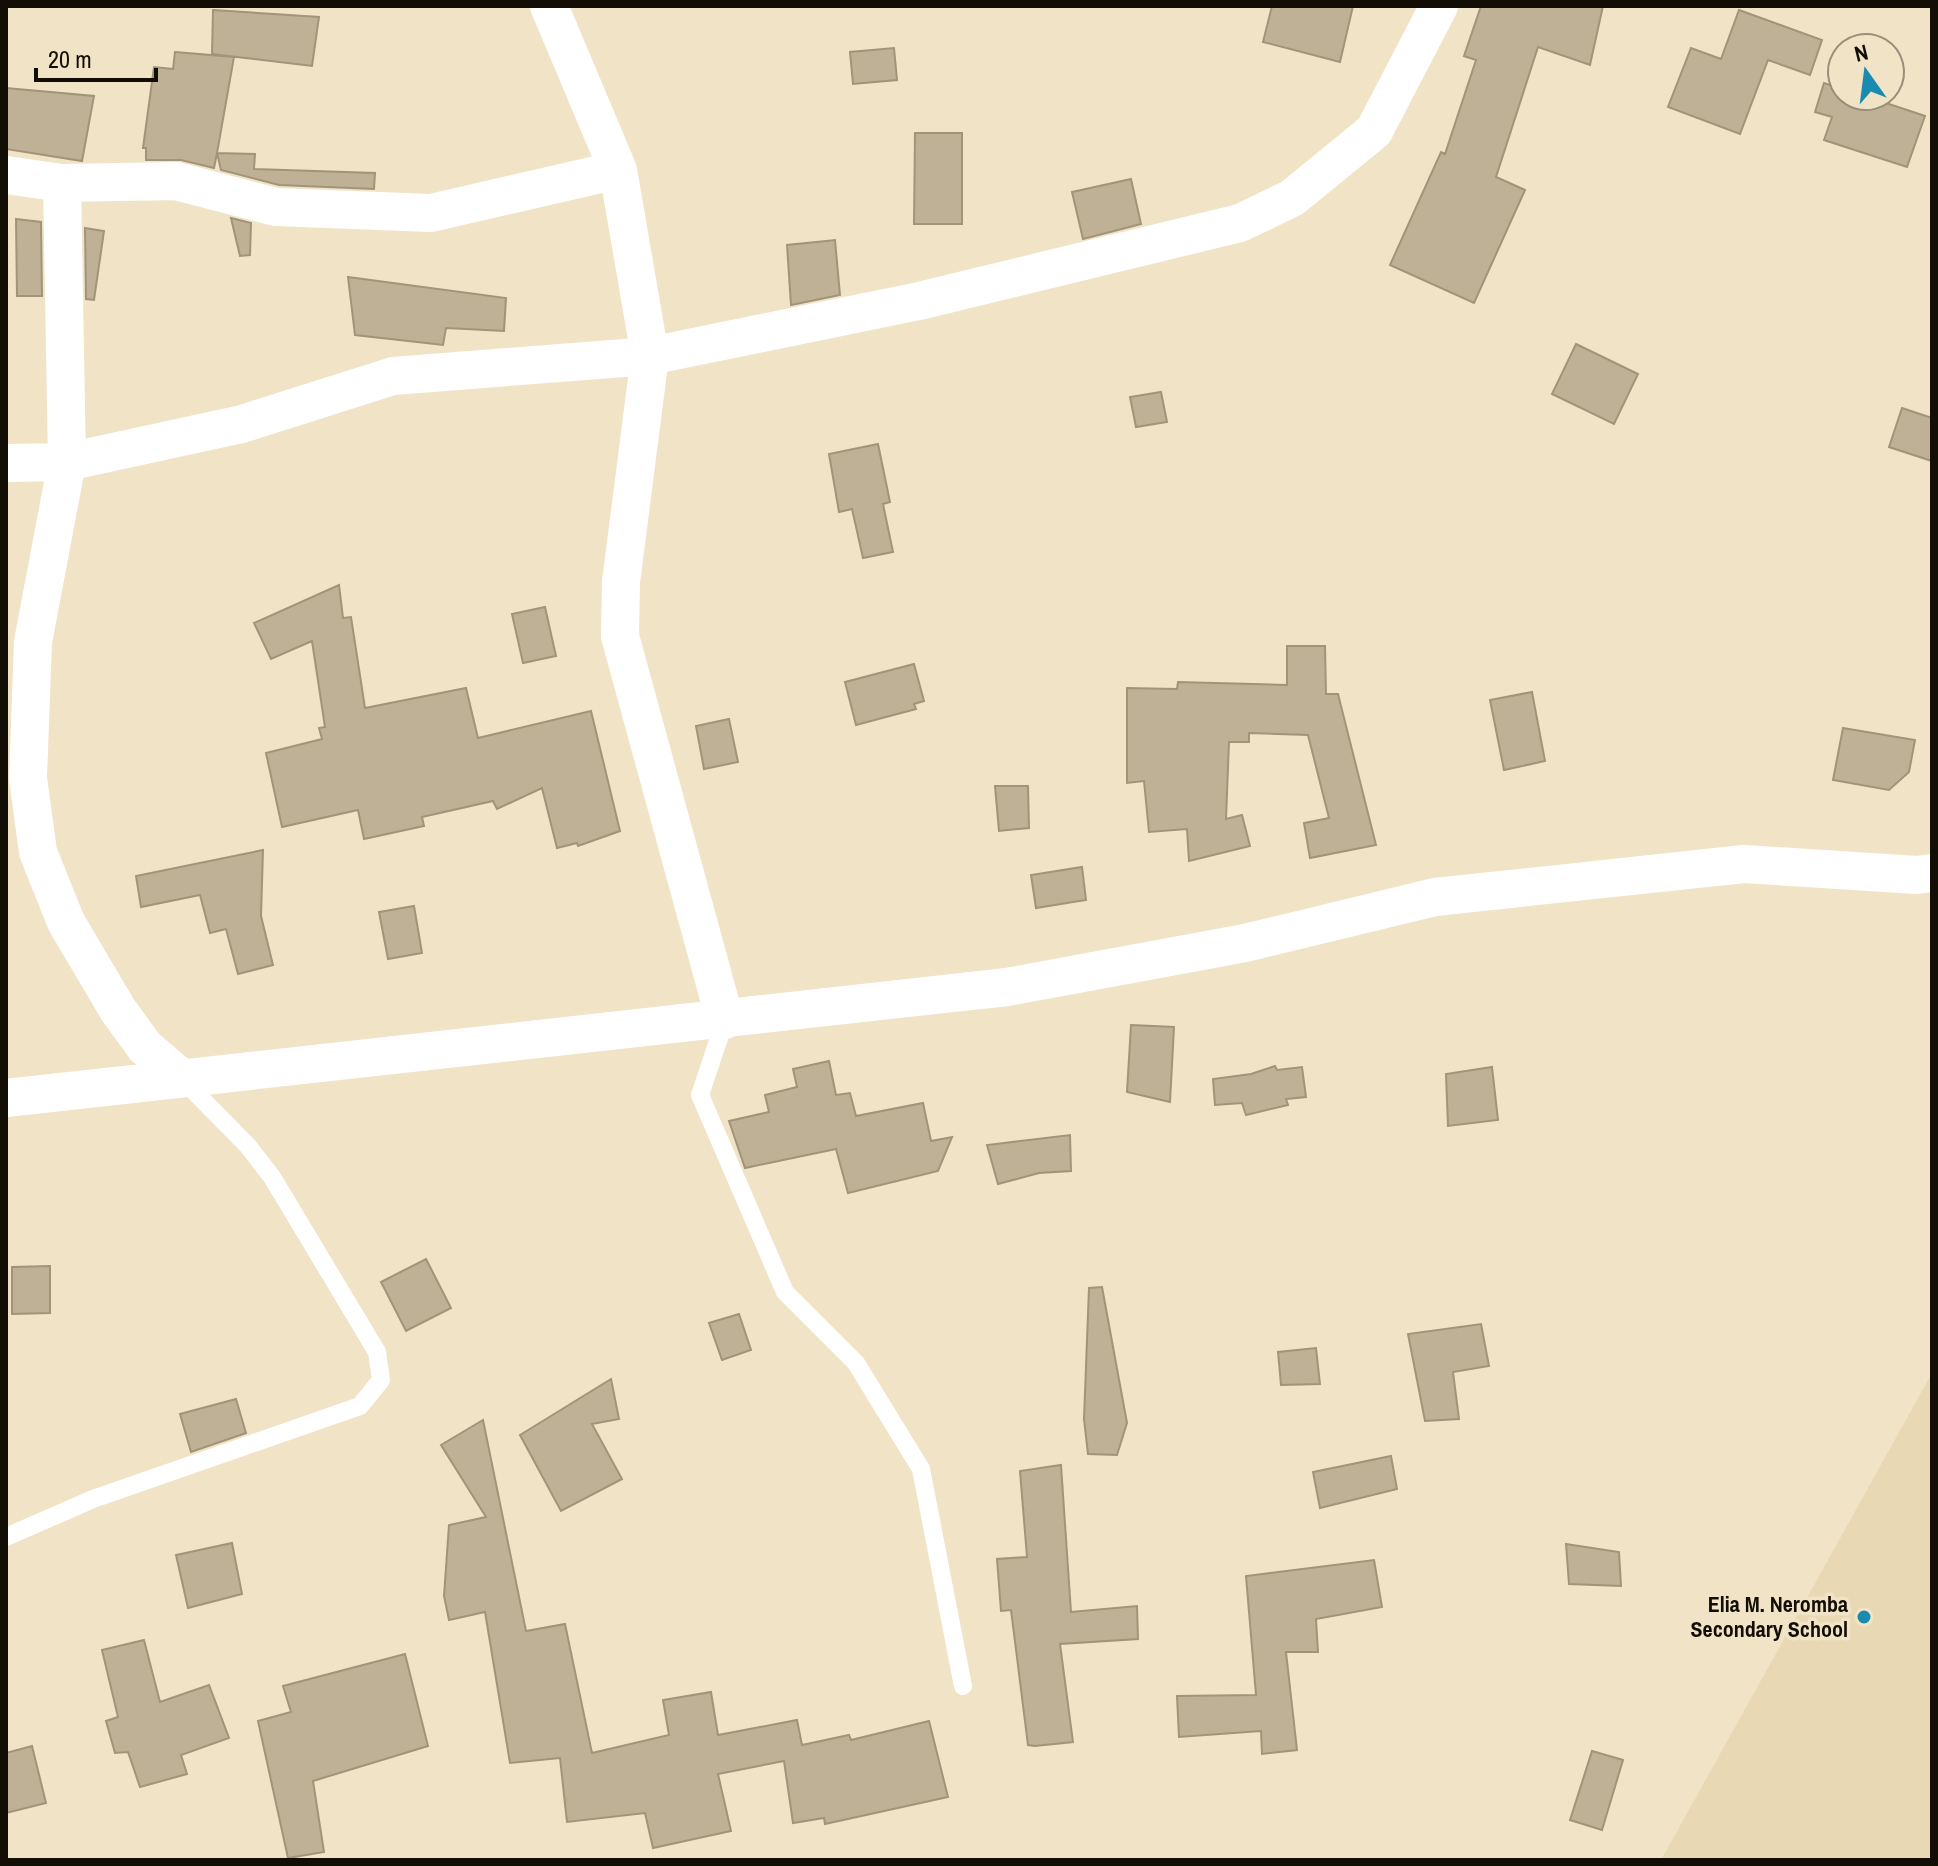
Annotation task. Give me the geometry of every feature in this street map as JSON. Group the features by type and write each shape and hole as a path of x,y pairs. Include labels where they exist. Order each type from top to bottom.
{"street":[{"path":"549,6 618,170 650,356 621,582 620,636 725,1020"},
{"path":"6,463 67,462 242,424 393,376 650,356 919,301 1240,223 1292,198 1374,131 1439,6"},
{"path":"6,175 62,183 176,181 276,207 431,213 618,170"},
{"path":"62,183 67,462 33,642 28,778 38,852 66,922 118,1010 145,1047 180,1077"},
{"path":"6,1098 1007,987 1245,943 1435,897 1744,864 1917,875 1932,873"}],"lane":[{"path":"725,1020 700,1095 785,1292 856,1363 921,1469 963,1686"},
{"path":"6,1537 93,1499 360,1406 381,1380 377,1352 272,1177 248,1146 180,1077"}],"shaded area":[{"name":"Elia M. Neromba Secondary School","path":"1932,1373 1932,1860 1661,1860"}],"building":[{"path":"1272,6 1353,6 1340,62 1263,42"},
{"path":"1481,6 1603,6 1590,65 1538,47 1496,177 1525,190 1474,303 1390,265 1441,152 1445,154 1476,60 1464,56"},
{"path":"213,10 319,17 312,66 212,54"},
{"path":"1739,10 1822,40 1810,75 1768,60 1740,134 1668,107 1691,48 1721,59"},
{"path":"894,48 897,80 853,84 850,52"},
{"path":"175,52 234,57 214,168 181,160 146,160 146,148 143,148 154,67 173,69"},
{"path":"1824,83 1826,112 1906,110 1925,116 1907,167 1824,140 1832,117 1815,112"},
{"path":"6,88 94,96 82,161 6,149"},
{"path":"915,133 962,133 962,224 914,224"},
{"path":"217,153 255,154 254,169 375,173 374,189 279,185 221,170"},
{"path":"1131,179 1141,224 1083,239 1072,192"},
{"path":"231,218 251,223 250,255 240,256"},
{"path":"16,219 41,222 42,296 17,296"},
{"path":"85,228 104,231 94,300 86,299"},
{"path":"835,240 840,295 791,305 787,245"},
{"path":"348,277 506,298 504,331 446,328 443,345 355,335"},
{"path":"1576,344 1638,374 1614,424 1552,394"},
{"path":"1161,392 1167,422 1136,427 1130,397"},
{"path":"1902,408 1932,418 1932,461 1889,447"},
{"path":"878,444 890,502 883,504 893,552 863,558 852,509 839,512 829,454"},
{"path":"339,585 343,618 351,617 365,708 466,688 478,738 591,711 620,831 578,846 577,843 557,848 542,788 497,809 493,801 422,817 424,826 364,839 358,810 282,827 266,753 322,739 319,728 325,727 312,641 271,659 254,623"},
{"path":"545,607 556,656 523,663 512,614"},
{"path":"1287,646 1325,646 1326,694 1338,694 1376,845 1310,858 1304,823 1329,818 1308,735 1249,733 1249,742 1229,742 1226,819 1242,815 1250,846 1189,861 1187,829 1149,832 1144,781 1127,783 1127,688 1177,689 1178,682 1287,685"},
{"path":"914,664 924,701 914,704 916,709 856,725 845,682"},
{"path":"1532,692 1545,761 1504,770 1490,700"},
{"path":"729,719 738,762 704,769 696,726"},
{"path":"1843,728 1915,740 1909,772 1889,790 1833,780"},
{"path":"995,786 1028,786 1029,828 999,831"},
{"path":"263,850 261,916 273,965 238,974 226,929 210,933 200,895 141,907 136,876"},
{"path":"1082,867 1086,900 1036,908 1031,875"},
{"path":"414,906 422,953 388,959 379,912"},
{"path":"1131,1025 1174,1027 1170,1102 1127,1092"},
{"path":"829,1061 836,1095 850,1093 856,1116 923,1103 931,1141 952,1137 938,1171 848,1193 836,1149 745,1168 729,1121 769,1112 765,1095 797,1087 793,1069"},
{"path":"1275,1066 1277,1070 1302,1067 1306,1097 1286,1099 1288,1105 1246,1115 1242,1103 1215,1105 1213,1079 1251,1074"},
{"path":"1492,1067 1498,1120 1448,1126 1446,1074"},
{"path":"1070,1135 1071,1171 1039,1173 998,1184 987,1145"},
{"path":"426,1259 451,1308 406,1331 381,1282"},
{"path":"50,1266 50,1313 12,1314 12,1267"},
{"path":"1102,1287 1127,1423 1117,1455 1088,1454 1084,1419 1089,1288"},
{"path":"739,1314 751,1350 722,1360 709,1323"},
{"path":"1481,1324 1489,1366 1453,1372 1459,1419 1425,1421 1408,1334"},
{"path":"1316,1348 1320,1384 1281,1385 1278,1352"},
{"path":"611,1379 619,1419 592,1424 622,1479 561,1511 520,1435"},
{"path":"236,1399 246,1433 191,1452 180,1414"},
{"path":"483,1420 526,1631 565,1624 592,1753 669,1735 663,1700 711,1692 718,1735 797,1720 802,1745 849,1735 851,1740 929,1721 948,1797 825,1824 824,1818 793,1823 784,1761 718,1774 731,1831 653,1848 645,1813 567,1822 560,1758 510,1763 485,1612 449,1620 444,1596 449,1525 486,1517 441,1445"},
{"path":"1391,1456 1397,1489 1320,1508 1313,1472"},
{"path":"1061,1465 1071,1612 1137,1606 1138,1639 1060,1644 1073,1742 1035,1746 1028,1745 1011,1610 1001,1611 997,1559 1027,1557 1020,1471"},
{"path":"232,1543 242,1594 188,1608 176,1555"},
{"path":"1566,1544 1619,1552 1621,1586 1569,1584"},
{"path":"1374,1560 1382,1607 1316,1619 1318,1652 1286,1652 1297,1750 1262,1754 1261,1731 1179,1737 1177,1696 1256,1695 1246,1576"},
{"path":"144,1640 160,1702 209,1685 229,1738 181,1755 187,1774 140,1787 128,1752 115,1753 106,1721 118,1717 102,1650"},
{"path":"405,1654 428,1746 313,1781 324,1852 288,1858 258,1721 291,1712 283,1686"},
{"path":"32,1746 46,1803 6,1813 6,1753"},
{"path":"1592,1751 1623,1760 1602,1830 1570,1820"}],"place":[{"name":"Elia M. Neromba Secondary School","path":"1864,1617"}]}
